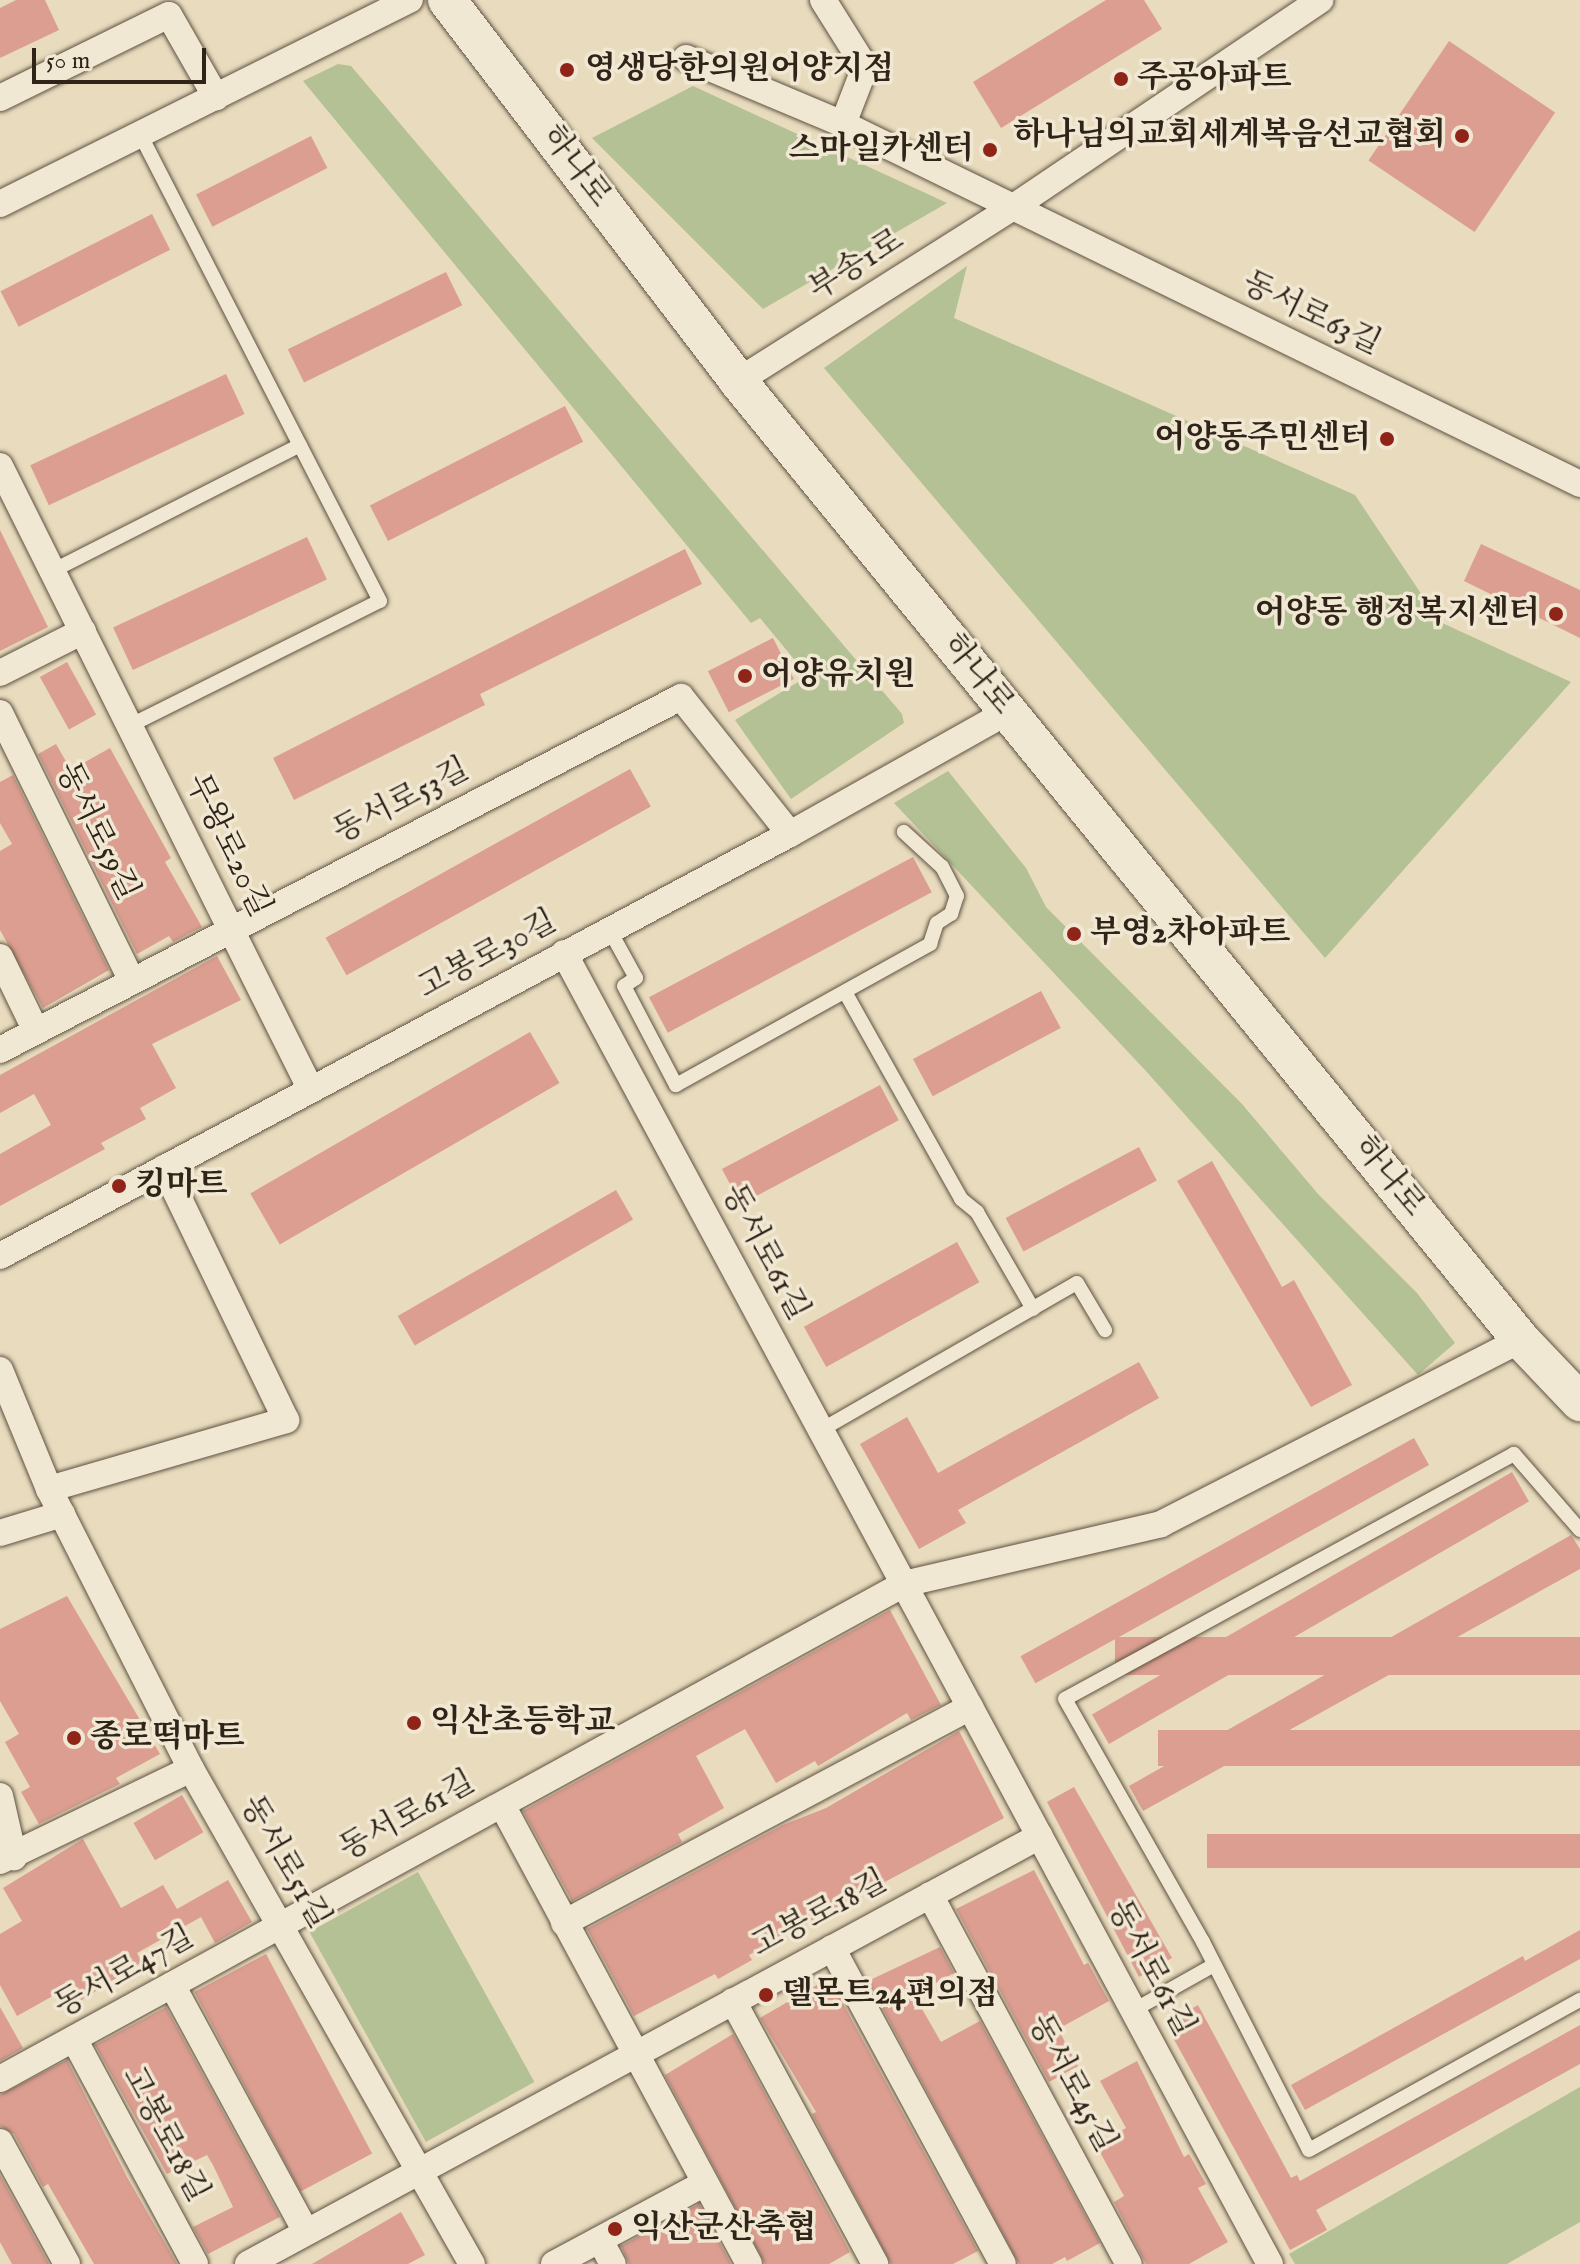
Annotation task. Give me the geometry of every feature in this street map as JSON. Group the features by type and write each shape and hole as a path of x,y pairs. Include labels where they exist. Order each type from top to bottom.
{"street":[{"path":"0,204 410,0"},
{"name":"하나로","path":"447,0 738,381 1521,1340 1580,1402"},
{"path":"823,0 865,67 843,124"},
{"name":"부송1로","path":"738,381 1012,208 1320,0"},
{"path":"0,98 169,15 216,97"},
{"path":"686,58 843,124 1012,208"},
{"name":"동서로63길","path":"1012,208 1579,483"},
{"name":"무왕로20길","path":"0,466 311,1090"},
{"path":"0,673 83,631"},
{"name":"동서로53길","path":"0,1050 681,697 790,834"},
{"name":"고봉로30길","path":"0,1256 790,834 1007,712"},
{"name":"동서로59길","path":"0,713 132,981"},
{"name":"동서로61길","path":"564,953 1134,2010 1260,2260"},
{"path":"0,957 36,1031"},
{"path":"49,1489 286,1420 164,1168"},
{"path":"904,1584 1161,1524 1521,1340"},
{"name":"동서로51길","path":"0,1370 49,1489 191,1769 472,2264"},
{"path":"0,1533 62,1514"},
{"name":"동서로61길","path":"282,1925 904,1584"},
{"path":"564,1923 970,1707"},
{"path":"0,1796 7,1859 191,1769"},
{"path":"502,1805 633,2056 749,2264"},
{"name":"고봉로18길","path":"248,2264 1040,1836"},
{"name":"동서로45길","path":"930,1895 1129,2264"},
{"name":"동서로47길","path":"0,2079 282,1925"},
{"path":"832,1948 1003,2264"},
{"path":"172,1985 306,2232"},
{"path":"733,2001 875,2264"},
{"name":"고봉로18길","path":"74,2039 195,2264"},
{"path":"0,2142 67,2264"},
{"path":"554,2264 705,2183"},
{"path":"600,2240 613,2264"}],"lane":[{"path":"129,726 380,601 140,134"},
{"path":"52,571 300,445"},
{"path":"609,929 636,978 624,986 676,1085 930,944 937,923 957,904 942,867 904,832"},
{"path":"845,992 961,1199 977,1212 1033,1309"},
{"path":"821,1430 1077,1283 1105,1330"},
{"path":"1580,1530 1514,1454 1065,1699 1309,2150 1580,2000"},
{"path":"1134,2010 1212,1966"}],"green space":[{"path":"338,64 351,66 902,714 904,723 791,799 735,720 808,676 760,618 751,623 303,81"},
{"path":"693,86 947,203 763,309 592,138"},
{"path":"967,266 954,318 1355,495 1440,622 1571,682 1325,958 824,368"},
{"path":"948,771 1026,868 1046,907 1242,1104 1318,1194 1417,1293 1455,1343 1418,1375 1145,1070 894,803"},
{"path":"418,1872 534,2082 426,2142 310,1932"},
{"path":"1580,2087 1580,2222 1507,2264 1295,2264 1289,2254"}],"building":[{"path":"16,0 45,0 59,30 0,58 0,8"},
{"path":"1106,0 1144,0 1162,29 1001,128 973,82"},
{"name":"하나님의교회세계복음선교협회","path":"1449,41 1555,113 1475,232 1368,160"},
{"path":"311,136 327,168 212,227 196,195"},
{"path":"152,214 170,250 19,327 1,291"},
{"path":"446,272 462,305 304,382 288,349"},
{"path":"226,374 245,414 49,505 30,465"},
{"path":"565,406 583,442 388,541 370,505"},
{"path":"0,530 48,627 0,651"},
{"path":"307,537 327,580 133,670 113,627"},
{"name":"어양동 행정복지센터","path":"1481,544 1580,590 1580,638 1464,581"},
{"path":"685,549 702,584 480,694 485,705 294,800 273,758"},
{"path":"773,638 794,679 729,712 708,671"},
{"path":"67,662 96,714 69,730 40,677"},
{"path":"56,744 71,770 110,748 171,858 165,862 202,927 173,942 169,936 137,954 38,754"},
{"path":"630,769 651,807 346,975 326,938"},
{"path":"13,775 109,970 43,1008 0,930 0,851 12,844 0,823 0,782"},
{"path":"913,857 932,892 668,1033 649,997"},
{"path":"217,956 241,1000 152,1044 176,1088 140,1108 146,1119 101,1143 105,1149 0,1206 0,1154 51,1125 34,1094 0,1113 0,1075"},
{"path":"1041,991 1061,1028 933,1096 913,1059"},
{"path":"530,1032 560,1083 280,1245 250,1194"},
{"path":"880,1085 899,1120 741,1204 722,1169"},
{"path":"1139,1147 1157,1181 1024,1251 1006,1218"},
{"path":"1212,1161 1282,1287 1294,1280 1352,1385 1311,1407 1177,1181"},
{"path":"616,1190 633,1219 415,1345 398,1316"},
{"path":"957,1242 979,1282 826,1367 804,1327"},
{"path":"1139,1362 1159,1398 958,1510 966,1523 919,1549 860,1444 907,1417 938,1473"},
{"path":"1414,1438 1429,1465 1035,1683 1020,1656"},
{"path":"1512,1472 1529,1501 1109,1744 1092,1715"},
{"path":"1571,1535 1580,1549 1580,1569 1143,1811 1129,1786"},
{"path":"67,1596 160,1754 116,1778 120,1784 39,1824 21,1792 30,1787 5,1742 19,1734 0,1701 0,1629"},
{"path":"890,1610 941,1705 911,1720 907,1713 818,1766 815,1761 776,1783 745,1729 696,1756 724,1808 678,1834 682,1842 572,1901 523,1811"},
{"path":"1115,1637 1580,1637 1580,1675 1115,1675"},
{"path":"1158,1730 1580,1730 1580,1766 1158,1766"},
{"path":"959,1731 1004,1818 749,1955 752,1960 718,1979 715,1974 634,2016 587,1929 783,1825 826,1808"},
{"path":"1074,1787 1172,1958 1139,1977 1047,1802"},
{"path":"182,1795 204,1832 155,1860 134,1823"},
{"path":"1207,1834 1580,1834 1580,1868 1207,1868"},
{"path":"83,1839 121,1908 163,1885 177,1909 228,1880 252,1922 215,1943 201,1917 137,1953 142,1962 69,2008 60,1992 17,2016 0,1985 0,1934 22,1921 3,1888"},
{"path":"1034,1870 1084,1965 1088,1963 1109,2001 1058,2029 1078,2066 1049,2082 956,1909"},
{"path":"1580,1930 1580,1959 1305,2110 1291,2085 1523,1956 1525,1961"},
{"path":"940,1947 954,1973 914,1995 941,2042 980,2021 1100,2243 1067,2261 1065,2257 1052,2264 1019,2264 868,1981"},
{"path":"266,1954 372,2154 301,2192 194,1992"},
{"path":"829,1978 978,2251 953,2264 891,2264 812,2114 816,2112 760,2018"},
{"path":"1198,2005 1291,2178 1297,2175 1300,2181 1580,2025 1580,2064 1316,2210 1327,2230 1290,2250 1165,2023"},
{"path":"0,2007 23,2048 0,2061"},
{"path":"166,2007 280,2217 208,2254 193,2227 233,2207 213,2165 207,2155 167,2174 95,2045"},
{"path":"733,2034 850,2252 829,2264 765,2264 665,2075"},
{"path":"67,2060 127,2177 177,2264 94,2264 48,2184 43,2187 14,2134 0,2126 0,2095"},
{"path":"1137,2061 1184,2157 1189,2154 1206,2184 1198,2188 1228,2242 1189,2264 1146,2264 1114,2202 1124,2196 1096,2145 1126,2128 1100,2081"},
{"path":"0,2175 49,2264 12,2264 0,2242"},
{"path":"699,2204 731,2264 629,2264 621,2246"},
{"path":"401,2212 425,2255 408,2264 312,2264"}],"place":[{"name":"영생당한의원어양지점","path":"567,70"},
{"name":"주공아파트","path":"1121,79"},
{"name":"하나님의교회세계복음선교협회","path":"1462,136"},
{"name":"스마일카센터","path":"990,150"},
{"name":"어양동주민센터","path":"1387,439"},
{"name":"어양동 행정복지센터","path":"1556,614"},
{"name":"어양유치원","path":"745,676"},
{"name":"부영2차아파트","path":"1074,934"},
{"name":"킹마트","path":"119,1186"},
{"name":"익산초등학교","path":"414,1723"},
{"name":"종로떡마트","path":"74,1738"},
{"name":"델몬트24편의점","path":"766,1995"},
{"name":"익산군산축협","path":"615,2229"}]}
